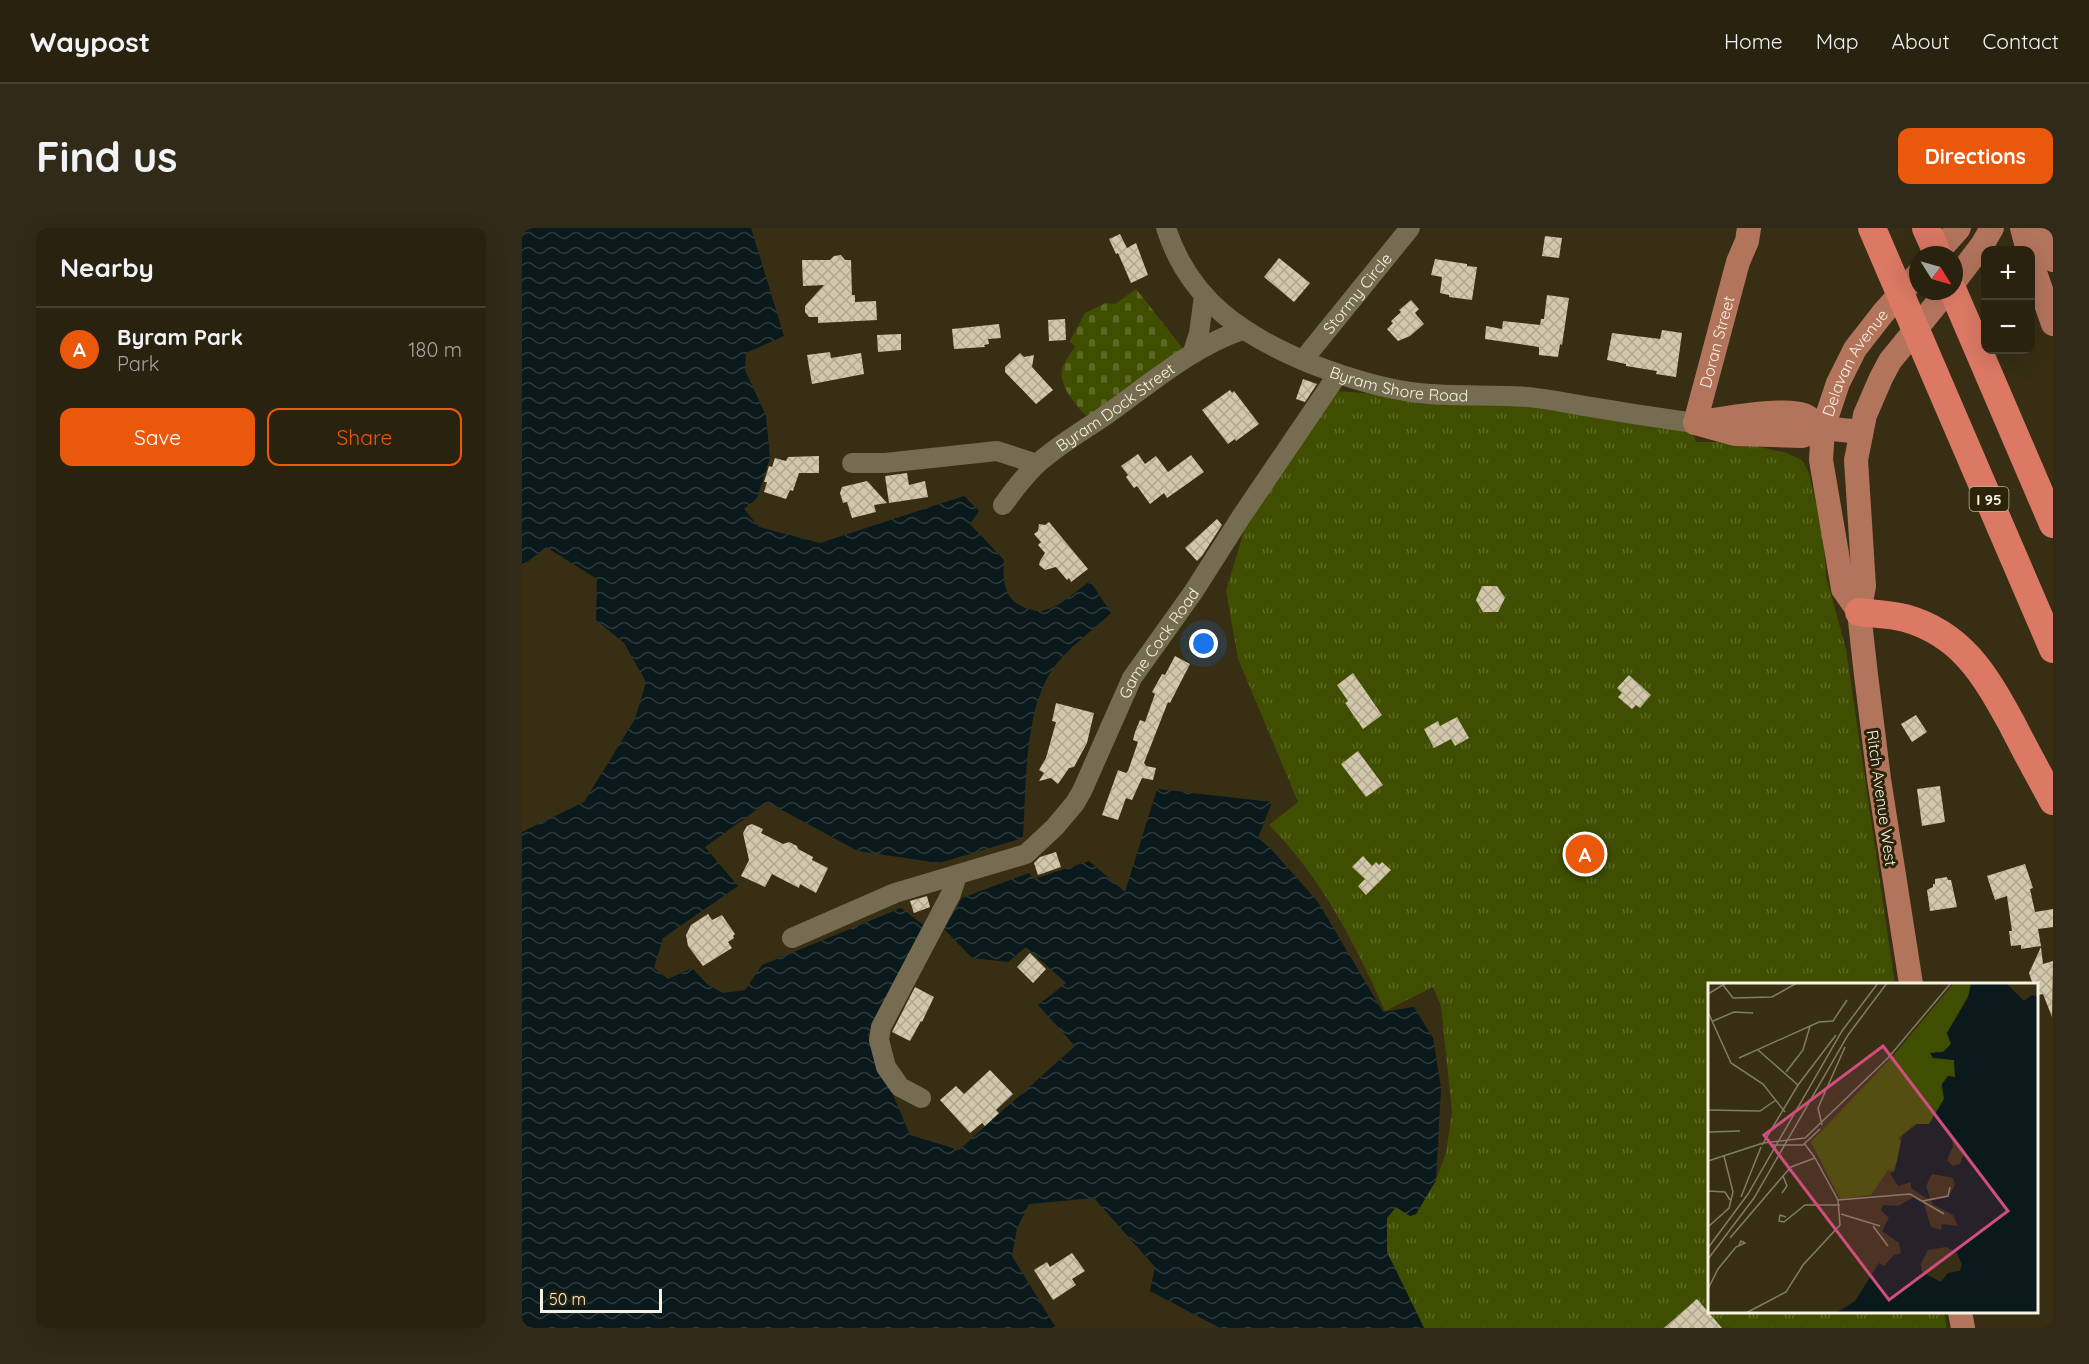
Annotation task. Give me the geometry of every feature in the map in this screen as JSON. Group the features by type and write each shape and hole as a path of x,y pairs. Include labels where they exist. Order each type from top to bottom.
{"highway":[{"name":"I 95","path":"1872,228 1905,275 1924,349 2053,649"},
{"path":"1956,300 2053,524"},
{"path":"1859,612 1903,617 1952,641 1965,652 1986,678 2053,801"}],"main road":[{"name":"Doran Street","path":"1733,228 1738,262"},
{"name":"Doran Street","path":"1695,423 1749,228"},
{"path":"1932,243 1959,228"},
{"name":"Delavan Avenue","path":"1963,281 1978,262 1992,228"},
{"path":"2022,228 2027,246"},
{"path":"2042,228 2053,260"},
{"name":"Delavan Avenue","path":"1823,428 1838,383 1855,349 1883,313 1905,275"},
{"path":"2035,280 2053,324"},
{"name":"Delavan Avenue","path":"1861,432 1871,398 1890,361 1947,300"},
{"name":"Byram Shore Road","path":"1695,423 1786,412 1803,414 1823,428 1861,432"},
{"name":"Ritch Avenue West","path":"1823,428 1821,460 1843,589 1859,612"},
{"name":"Ritch Avenue West","path":"1861,432 1856,460 1864,586 1859,612 1879,779 1911,983"},
{"path":"1960,1313 1963,1328"}],"street":[{"name":"Byram Shore Road","path":"1166,228 1186,274 1204,296 1242,330 1303,360 1338,374 1389,388 1421,393 1530,397 1695,423"},
{"name":"Stormy Circle","path":"1303,360 1410,228"},
{"path":"1193,352 1199,333 1204,296"},
{"name":"Byram Dock Street","path":"1003,505 1023,478 1037,464 1193,352 1242,330"},
{"name":"Game Cock Road","path":"792,938 895,893 1026,854 1055,827 1075,803 1132,678 1194,591 1338,374"},
{"path":"852,463 885,463 997,452 1037,464"},
{"path":"921,1098 900,1087 886,1067 879,1040 881,1027 951,894 957,874"}],"green space":[{"path":"1136,289 1185,351 1100,413 1086,416 1065,388 1061,375 1066,360 1075,347 1070,341 1085,313 1106,303 1115,304"},
{"path":"1338,391 1552,408 1692,432 1696,442 1739,442 1787,453 1802,460 1809,473 1823,534 1826,576 1846,649 1895,983 1708,983 1708,1313 1944,1313 1947,1328 1424,1328 1387,1252 1387,1217 1396,1207 1410,1216 1416,1214 1436,1180 1446,1153 1452,1112 1441,1006 1433,987 1385,1011 1336,913 1305,867 1269,825 1298,802 1238,659 1226,591 1245,527"}],"water":[{"path":"522,228 751,228 784,336 746,353 745,370 766,416 770,458 757,498 744,509 759,527 820,543 964,496 979,511 970,524 1004,560 1005,584 1010,597 1015,602 1029,609 1042,611 1061,603 1090,581 1111,613 1062,658 1049,675 1041,692 1035,711 1028,754 1023,838 939,863 858,851 767,802 705,847 738,886 663,938 654,968 668,979 692,968 708,985 723,993 745,990 762,965 901,908 926,927 868,1035 910,1135 959,1150 1075,1046 1038,1005 1066,983 1026,947 1008,962 972,958 944,929 962,898 1029,873 1034,879 1089,861 1125,892 1157,789 1272,802 1258,838 1271,849 1318,902 1383,1012 1414,1007 1433,1038 1441,1088 1436,1180 1416,1214 1410,1216 1396,1207 1387,1218 1387,1252 1424,1328 1220,1328 1150,1291 1155,1267 1094,1198 1029,1204 1017,1228 1012,1256 1056,1328 522,1328 522,832 584,802 635,719 646,682 624,643 596,620 597,579 546,547 522,566"}],"building":[{"path":"1120,234 1127,248 1136,243 1148,275 1131,283 1109,239"},
{"path":"1545,236 1562,238 1559,258 1542,256"},
{"path":"841,255 845,260 851,260 852,295 855,295 855,302 876,301 877,320 818,323 818,317 809,317 805,312 805,306 824,285 803,286 802,260 830,260 834,256"},
{"path":"1279,258 1310,283 1294,302 1264,277"},
{"path":"1435,259 1477,267 1472,300 1449,297 1449,295 1440,293 1442,277 1431,275"},
{"path":"1547,295 1569,298 1558,357 1539,355 1539,347 1485,339 1486,326 1502,329 1503,321 1540,325 1541,319 1544,319"},
{"path":"1411,300 1419,309 1415,313 1424,324 1410,336 1398,341 1387,329 1393,323 1391,321 1401,312 1399,310"},
{"path":"1065,319 1066,340 1049,341 1048,320"},
{"path":"999,324 1001,338 988,339 989,344 984,345 985,347 954,349 952,329"},
{"path":"1662,330 1682,333 1676,377 1656,374 1657,371 1607,360 1612,333 1660,339"},
{"path":"901,334 901,350 878,352 877,335"},
{"path":"830,352 831,358 861,353 864,374 812,384 807,355"},
{"path":"1020,353 1024,357 1034,355 1032,367 1053,390 1036,404 1005,372 1005,367"},
{"path":"1303,379 1317,384 1305,402 1296,399"},
{"path":"1230,390 1232,393 1234,391 1259,424 1236,441 1235,439 1228,444 1202,410"},
{"path":"1138,454 1145,464 1156,456 1168,472 1191,455 1204,472 1167,498 1164,493 1150,504 1137,486 1134,488 1121,466"},
{"path":"819,456 819,473 799,473 793,491 790,490 786,499 764,492 767,482 764,482 769,466 772,467 775,458 786,461 788,457"},
{"path":"907,473 909,485 925,481 928,497 889,503 885,476"},
{"path":"867,481 887,503 874,505 876,512 852,518 847,502 843,503 840,493 842,487"},
{"path":"1217,519 1222,525 1197,561 1185,548"},
{"path":"1049,522 1088,569 1071,582 1056,567 1045,570 1039,565 1045,553 1038,545 1041,542 1034,534 1038,531 1039,524 1045,525"},
{"path":"1482,586 1497,586 1505,598 1498,612 1483,612 1476,600"},
{"path":"1175,656 1190,664 1170,703 1168,702 1144,763 1146,766 1156,768 1153,780 1142,778 1132,800 1126,798 1118,820 1102,815 1118,770 1126,773 1128,771 1138,742 1133,740 1135,732 1140,720 1145,722 1155,694 1152,692 1162,674 1165,675"},
{"path":"1353,673 1382,715 1363,729 1345,703 1348,701 1337,685"},
{"path":"1629,675 1651,695 1640,708 1636,705 1632,709 1618,697 1622,693 1617,688"},
{"path":"1056,703 1094,713 1087,743 1074,767 1069,768 1058,784 1051,778 1039,781 1044,773 1039,770 1046,758 1056,722 1052,721"},
{"path":"1916,715 1927,732 1912,742 1901,724"},
{"path":"1457,717 1469,738 1455,746 1451,739 1434,748 1424,729 1438,721 1440,726"},
{"path":"1358,751 1383,785 1366,797 1341,764"},
{"path":"1940,786 1945,822 1922,826 1917,789"},
{"path":"752,824 763,829 761,833 783,844 789,842 797,846 798,849 813,857 812,860 828,868 816,893 800,884 799,888 772,874 765,887 741,876 749,860 743,833 747,826"},
{"path":"1056,852 1061,867 1038,875 1034,863 1040,857"},
{"path":"1363,856 1372,866 1376,862 1379,865 1382,862 1391,870 1366,895 1358,886 1365,879 1352,867"},
{"path":"2025,864 2033,888 2030,889 2035,912 2053,909 2053,927 2038,929 2041,946 2021,949 2021,945 2011,946 2009,931 2012,931 2007,896 1995,900 1987,876"},
{"path":"1947,877 1951,880 1957,907 1930,911 1927,890 1933,887 1935,879"},
{"path":"927,896 930,907 914,913 910,901"},
{"path":"708,914 712,920 722,915 735,934 734,938 728,942 732,948 703,966 688,946 686,935 691,925"},
{"path":"2041,947 2043,964 2053,961 2052,1017 2043,994 2038,995 2038,983 2032,982 2029,973"},
{"path":"1030,953 1046,969 1033,983 1017,967"},
{"path":"915,987 934,997 910,1041 892,1032"},
{"path":"990,1070 1013,1094 996,1110 999,1113 985,1126 982,1123 970,1133 940,1100 956,1086 964,1094"},
{"path":"1072,1253 1085,1271 1072,1279 1076,1285 1053,1300 1034,1270 1047,1262 1050,1267"},
{"path":"1697,1299 1722,1328 1664,1328"}],"place":[{"name":"Byram Park","path":"1585,854"}]}
